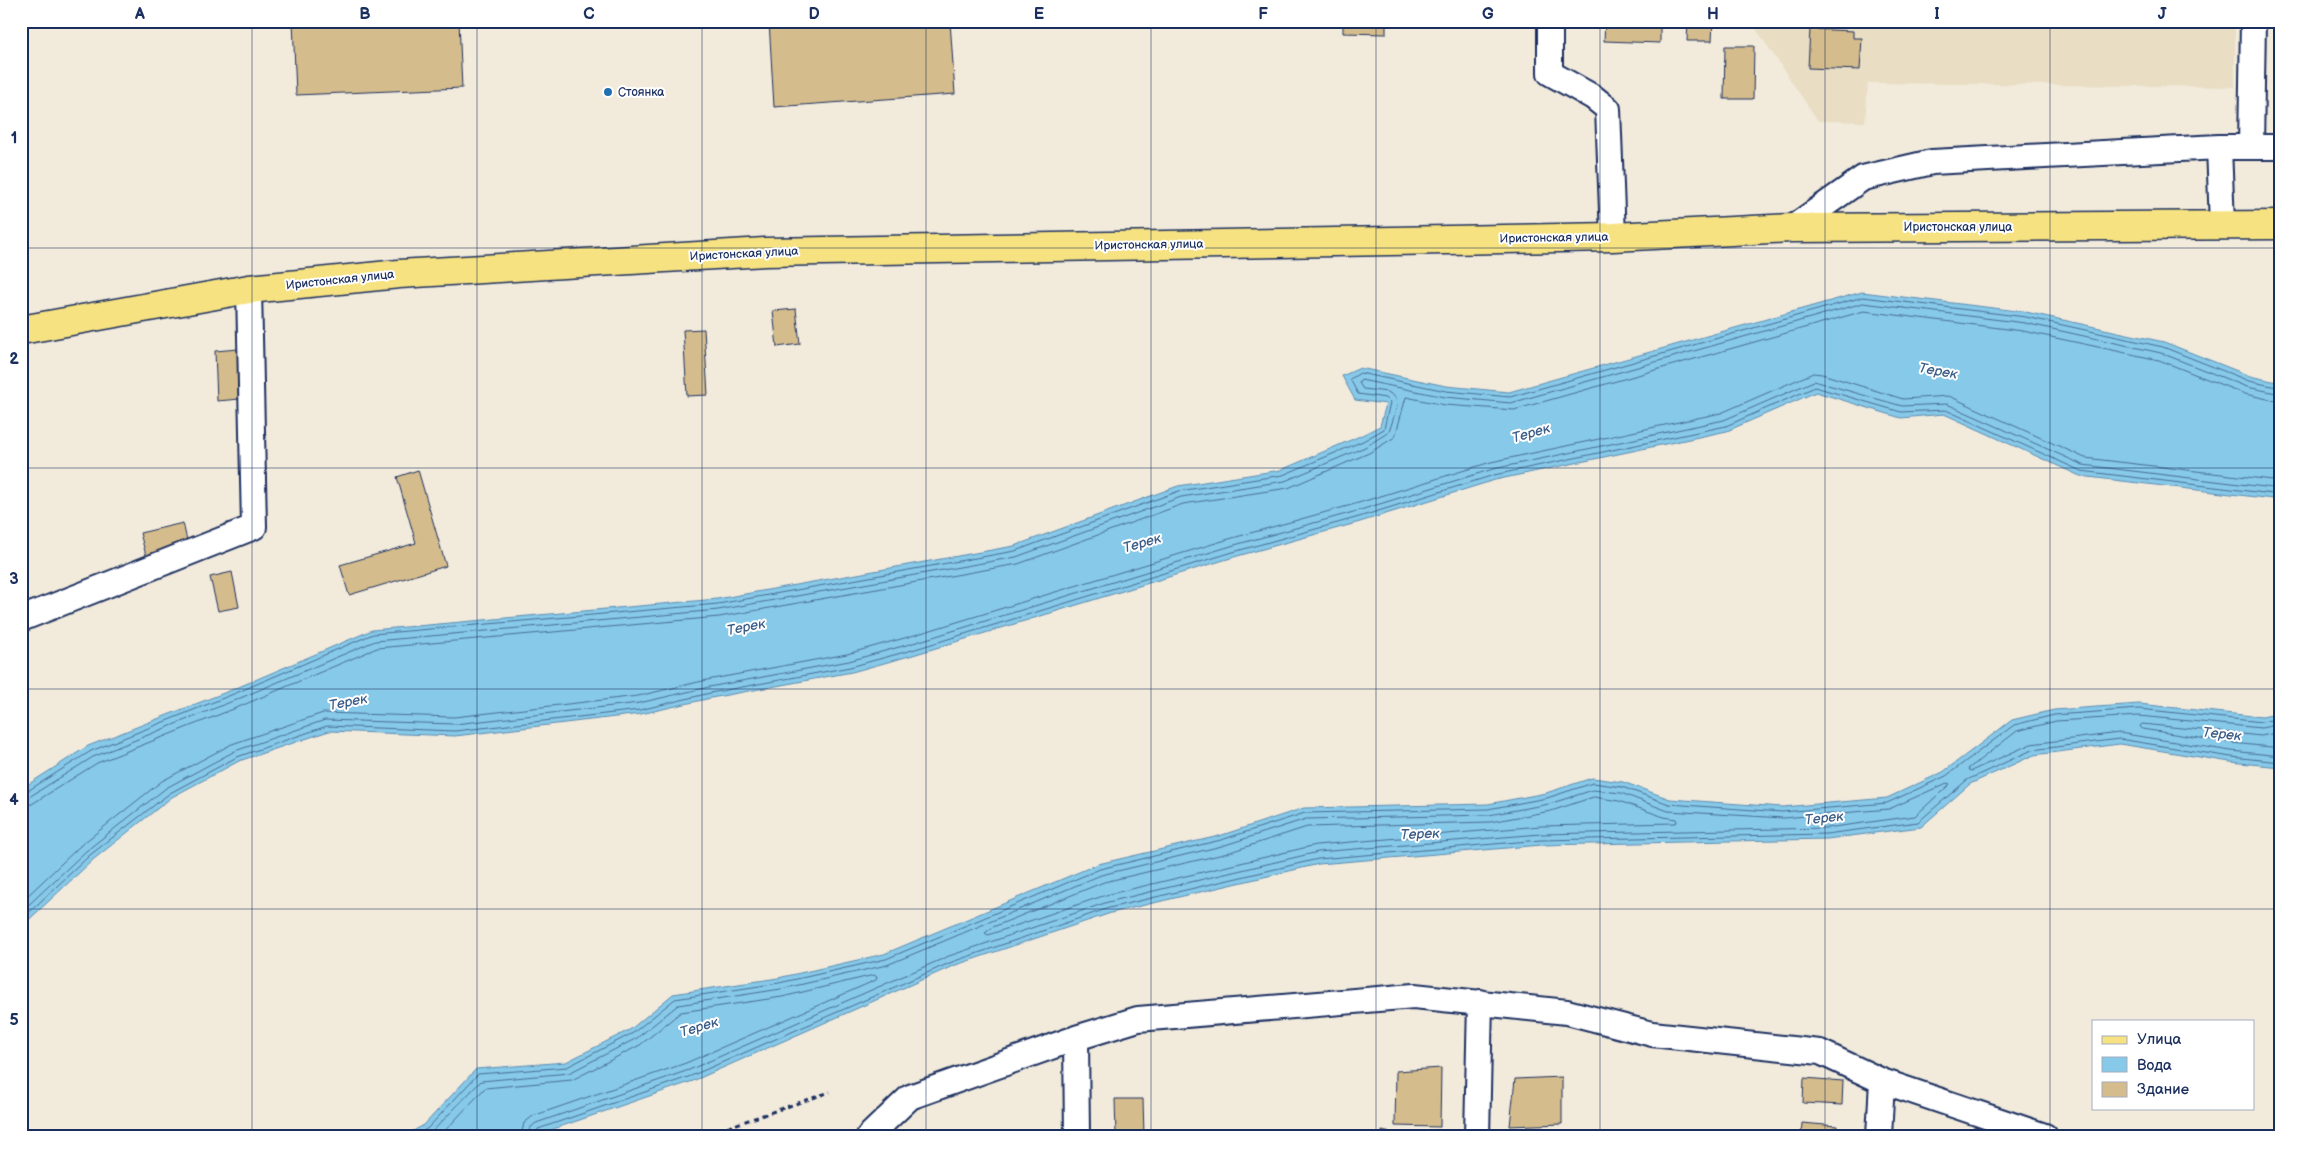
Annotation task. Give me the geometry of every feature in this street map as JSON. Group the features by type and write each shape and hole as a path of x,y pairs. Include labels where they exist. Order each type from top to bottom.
{"main road":[{"name":"Иристонская улица","path":"21,330 249,289 399,274 765,252 1613,237 1792,228 2281,225"}],"street":[{"path":"1550,21 1550,73 1593,97 1608,110 1613,237"},
{"path":"2251,147 2254,21"},
{"path":"1792,228 1863,178 1932,162 2219,148 2281,147"},
{"path":"2219,148 2222,225"},
{"path":"21,620 254,527 249,289"},
{"path":"869,1136 910,1097 1076,1038 1138,1019 1414,996 1567,1012 1652,1034 1820,1052 1882,1081 2044,1136"},
{"path":"1477,1136 1480,1002"},
{"path":"1076,1038 1077,1136"},
{"path":"1879,1136 1882,1081"}],"path":[{"path":"702,1136 830,1092"}],"shaded area":[{"path":"1755,21 2235,21 2235,87 1868,83 1865,122 1818,121 1754,26"},
{"path":"2274,21 2281,21 2281,81 2273,81"}],"water":[{"name":"Терек","path":"1862,292 2026,312 2164,342 2250,376 2281,383 2281,500 2080,476 1944,414 1901,418 1816,392 1727,431 1495,480 1360,522 1234,557 852,672 711,698 641,714 455,736 329,731 239,761 172,797 94,859 21,927 21,789 88,746 234,689 372,630 717,599 1014,546 1178,486 1281,470 1380,426 1386,404 1355,400 1342,376 1360,368 1446,386 1509,392"},
{"name":"Терек","path":"2139,704 2262,717 2281,713 2281,767 2230,762 2120,744 2034,755 1970,784 1921,827 1827,839 1542,845 1319,864 1111,913 953,966 693,1081 533,1136 404,1136 424,1125 476,1069 566,1062 631,1029 673,994 778,978 884,954 1098,864 1219,836 1304,808 1488,804 1546,793 1592,778 1623,782 1670,799 1782,807 1887,798 1943,772 2012,720 2054,710"}],"building":[{"path":"293,21 459,21 462,88 296,95"},
{"path":"769,21 950,21 955,94 774,107"},
{"path":"1343,21 1386,21 1386,34 1343,33"},
{"path":"1605,21 1660,21 1660,43 1604,41"},
{"path":"1688,21 1713,21 1712,41 1687,41"},
{"path":"1810,29 1853,31 1853,38 1862,38 1860,70 1808,68"},
{"path":"1725,46 1754,46 1753,99 1724,99"},
{"path":"796,309 800,344 777,347 773,311"},
{"path":"704,329 708,395 687,396 683,330"},
{"path":"238,349 240,399 217,401 215,351"},
{"path":"418,470 446,566 349,595 340,565 416,543 397,477"},
{"path":"183,523 189,549 147,559 140,533"},
{"path":"232,572 239,607 218,611 210,577"},
{"path":"1441,1068 1440,1127 1395,1126 1396,1071"},
{"path":"1562,1077 1562,1124 1510,1126 1515,1079"},
{"path":"1804,1078 1843,1081 1842,1105 1803,1103"},
{"path":"1115,1099 1143,1099 1144,1136 1116,1136"},
{"path":"1802,1123 1837,1126 1836,1136 1801,1136"},
{"path":"1382,1131 1405,1136 1382,1136"},
{"path":"1551,1134 1550,1136 1510,1136 1510,1135"}],"place":[{"name":"Стоянка","path":"608,92"}]}
